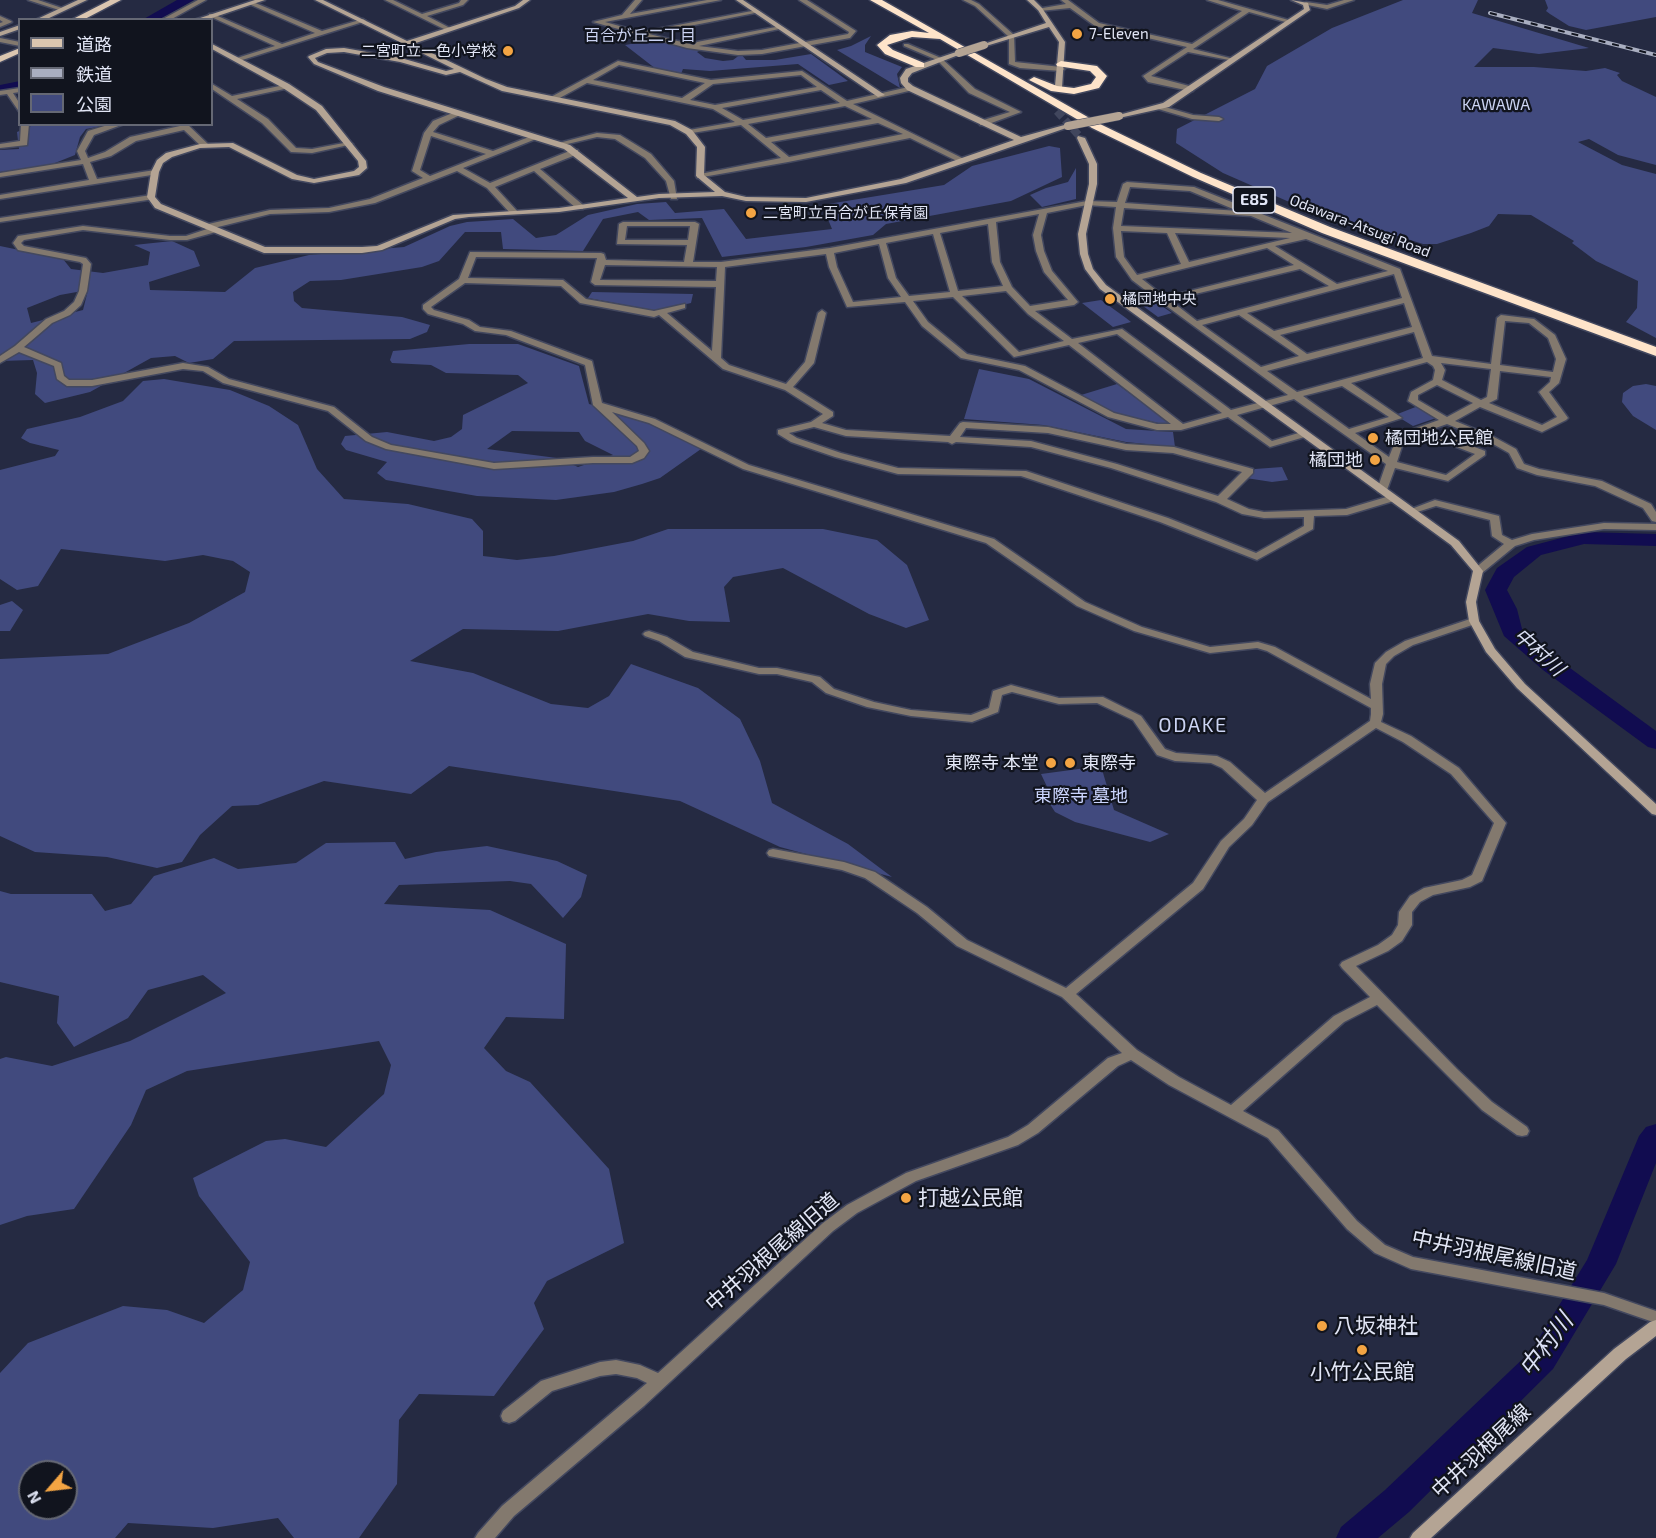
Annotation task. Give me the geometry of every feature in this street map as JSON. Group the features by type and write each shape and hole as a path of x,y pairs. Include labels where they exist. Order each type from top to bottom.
{"highway":[{"name":"Odawara-Atsugi Road","path":"875,0 902,13 960,50 1096,126 1259,202 1484,290 1656,352"},
{"name":"Odawara-Atsugi Road","path":"886,0 1094,117 1206,172 1334,226 1656,345"},
{"path":"902,13 910,24 909,27 883,37 876,44 887,55 920,65"},
{"path":"920,65 889,52 882,45 902,35 922,34 960,50"},
{"path":"995,60 1046,86 1064,91 1090,88 1098,83 1102,76 1098,70 1093,68 1061,66"},
{"path":"1061,66 1091,64 1108,72 1103,86 1081,94 1076,101 1094,117"}],"main road":[{"path":"79,18 117,0"},
{"path":"89,18 128,0"},
{"path":"0,54 18,46"},
{"path":"0,59 18,51"}],"street":[{"path":"31,0 51,2 62,9"},
{"path":"42,18 84,0"},
{"path":"168,18 203,0"},
{"path":"203,18 262,0"},
{"path":"318,0 505,89 672,123 689,132 701,147 700,176"},
{"path":"388,0 448,29"},
{"path":"397,4 410,0"},
{"path":"422,16 461,4 465,0"},
{"path":"408,43 517,7 527,0"},
{"path":"624,17 639,0"},
{"path":"678,0 686,6"},
{"path":"718,0 596,22 687,46 738,53 762,52 850,36 853,32 802,0"},
{"path":"739,0 882,95"},
{"path":"966,0 977,5 1012,36"},
{"path":"1030,0 1052,24 1062,42 1059,86"},
{"path":"1210,0 1289,21"},
{"path":"1294,0 1326,7 1351,0"},
{"path":"251,3 322,34"},
{"path":"1040,9 1067,3 1096,25 1232,60"},
{"path":"213,47 286,86 319,108 362,161 361,171 314,181 295,177 230,144 205,146 169,155 160,162 155,172 151,197 158,206 264,250 362,250 379,248 453,218 580,207 635,199 722,194 757,201 806,200 903,181 1068,126 1161,107 1307,10 1306,4"},
{"path":"1190,89 1151,80 1147,76 1248,10"},
{"path":"636,34 757,12"},
{"path":"212,15 282,46"},
{"path":"0,18 9,22 0,25"},
{"path":"238,59 363,21"},
{"path":"1021,140 910,88 904,78 909,71 920,65 960,50 1052,24"},
{"path":"0,34 18,28"},
{"path":"687,46 781,28"},
{"path":"1012,36 1011,63 1020,66 1061,66"},
{"path":"0,40 18,44"},
{"path":"906,45 939,59 972,91 1017,112 983,123"},
{"path":"461,70 446,73 401,60 344,50 326,51 311,57 316,63 381,89 559,144 576,152 635,199"},
{"path":"553,98 589,81 618,63 711,82 802,73 846,104 964,161"},
{"path":"589,81 715,106 743,123 788,160"},
{"path":"684,100 711,82"},
{"path":"232,98 286,86"},
{"path":"213,87 265,121 294,150 312,151 349,144"},
{"path":"715,106 821,88"},
{"path":"689,132 846,104 910,88"},
{"path":"4,93 18,109"},
{"path":"1161,107 1192,117 1219,119"},
{"path":"430,179 416,171 428,133 436,123 458,114"},
{"path":"765,141 880,120"},
{"path":"0,146 24,143 25,126"},
{"path":"94,182 83,162 81,151 91,133 114,126"},
{"path":"0,175 83,162 108,154 134,139 183,126 205,146"},
{"path":"428,133 493,154"},
{"path":"559,144 597,135 617,137 648,156 670,181 674,197"},
{"path":"700,176 912,135"},
{"path":"0,360 18,348 49,321 67,312 78,303 87,264 75,257 21,248 17,243 21,238 83,228 178,238 270,212 356,206 537,137"},
{"path":"1081,138 1093,164 1093,184 1082,234 1084,254 1089,269 1103,287 1455,543 1478,571"},
{"path":"490,186 576,152"},
{"path":"457,168 490,186 514,212"},
{"path":"535,168 580,207"},
{"path":"0,197 155,172"},
{"path":"700,176 722,194"},
{"path":"1421,430 1482,453 1448,478 1392,464 1161,300 1135,278 1120,257 1117,228 1120,205 1127,184 1191,189 1397,271 1428,359 1437,364 1440,370 1437,381 1414,394 1413,401 1448,421 1513,451 1520,466 1537,472 1598,483 1647,506 1656,519"},
{"path":"0,220 151,197"},
{"path":"602,262 721,265 830,252 1087,203 1250,214"},
{"path":"1028,309 1074,302 1048,272 1040,251 1037,235 1044,210"},
{"path":"992,221 996,262 1008,288 1028,309 1181,427"},
{"path":"688,264 692,243 695,224 623,224 620,242 692,243"},
{"path":"1117,228 1307,236"},
{"path":"1170,231 1186,266"},
{"path":"936,232 955,294 1017,355"},
{"path":"1222,233 1229,255"},
{"path":"1135,278 1307,236"},
{"path":"882,242 892,278 926,324 964,356 1022,368 1111,415 1156,427 1181,427 1428,359 1557,375"},
{"path":"1269,246 1336,287"},
{"path":"830,252 833,267 850,305 1008,288"},
{"path":"18,348 58,364 60,377 67,383 92,383 183,366 205,369 226,381 331,409 360,434 389,447 486,465 632,460 641,456 644,451 607,410 598,405 589,363 508,333 478,329 466,322 430,312 426,307 463,280 473,254 602,256 595,282 719,284"},
{"path":"716,359 721,265"},
{"path":"1161,300 1301,266"},
{"path":"1195,324 1397,271"},
{"path":"463,280 563,283 584,301 654,314 682,306"},
{"path":"1274,334 1408,299"},
{"path":"661,312 726,367 788,388 830,414 814,424 780,432 794,440 838,455 898,471 1022,473 1164,520 1257,557 1309,527 1309,514"},
{"path":"1240,312 1306,357"},
{"path":"788,388 809,363 822,313"},
{"path":"1382,490 1400,440 1448,421 1480,403 1492,399 1502,318 1531,321 1552,337 1561,359 1554,383 1544,392 1563,418 1542,429 1480,403 1437,381"},
{"path":"1260,370 1417,329"},
{"path":"990,362 1119,331 1270,444 1305,434"},
{"path":"1344,383 1397,418 1349,432"},
{"path":"598,405 652,421 746,467 990,541 1081,604 1138,629 1210,650 1258,645 1271,649 1377,707"},
{"path":"814,424 846,433 1031,444 1114,466 1220,500 1246,512 1264,515 1347,512 1393,498"},
{"path":"952,441 963,425 1048,430 1126,447 1174,450 1250,471 1220,500"},
{"path":"1411,511 1435,503 1495,518 1497,536 1511,544"},
{"path":"1656,527 1604,526 1568,530 1511,544 1478,571 1471,602 1474,621 1504,667 1656,811"},
{"path":"1067,994 1198,886 1225,844 1248,822 1264,799 1374,723 1377,707 1376,684 1381,663 1390,654 1408,643 1474,621"},
{"path":"649,634 663,639 689,656 759,671 777,671 816,679 830,691 911,713 972,719 994,710 997,693 1011,688 1059,701 1099,699 1137,718 1161,752 1175,757 1213,759 1226,765 1264,799"},
{"path":"1374,723 1407,739 1455,771 1500,823 1477,878 1465,884 1429,891 1415,899 1406,912 1405,925 1397,938 1383,948 1347,965 1469,1089 1522,1131"},
{"path":"773,853 844,866 870,875 922,910 962,943 1067,994 1132,1054"},
{"path":"1232,1113 1339,1019 1379,998"},
{"name":"中井羽根尾線旧道","path":"484,1538 515,1504 659,1381 828,1227 852,1209 911,1177 1013,1141 1033,1129 1113,1062 1132,1054 1232,1113 1273,1134 1352,1225 1380,1249 1411,1263 1604,1299 1656,1317"},
{"name":"中井羽根尾線","path":"1419,1538 1620,1354 1656,1327"},
{"path":"509,1416 547,1386 600,1369 616,1367 640,1372 659,1381"}],"green space":[{"path":"1403,0 1478,0 1472,13 1589,48 1539,54 1493,48 1474,67 1534,67 1586,71 1605,68 1620,73 1617,75 1622,81 1656,97 1656,165 1618,155 1589,139 1578,142 1622,165 1656,174 1656,338 1626,322 1637,308 1638,281 1596,261 1572,243 1574,241 1531,215 1498,214 1489,226 1437,244 1423,244 1287,201 1223,173 1176,143 1177,129 1255,89 1267,66 1332,28"},
{"path":"1545,0 1656,0 1656,17 1586,30 1569,26 1550,14 1546,11 1548,8"},
{"path":"871,36 865,45 865,52 902,67 897,74 900,88 837,50"},
{"path":"654,40 701,50 697,52 705,58 723,61 733,60 741,54 746,60 775,60 811,54 848,81 829,85 798,64 710,71 683,69 681,74 656,69 625,45"},
{"path":"31,126 103,126 86,129 80,137 75,155 50,165 0,172 0,150 19,149 17,132"},
{"path":"1049,146 1060,148 1062,177 1011,201 886,224 873,235 806,247 722,257 702,218 649,220 638,212 603,219 583,251 503,249 501,232 465,232 439,261 422,267 341,280 310,281 293,292 294,301 302,308 402,317 430,325 427,332 410,339 234,341 213,359 189,363 175,356 151,358 90,392 45,403 35,394 37,373 33,360 0,361 0,246 63,259 71,269 103,273 148,265 150,252 134,245 172,241 194,251 200,266 149,282 150,290 225,292 255,268 309,255 404,247 450,226 467,222 513,219 536,238 556,235 588,215 637,204 666,202 675,213 724,209 746,239 832,229 822,205 944,185 972,166","holes":["88,290 83,310 31,323 27,308 60,295"]},
{"path":"1076,168 1076,199 1042,207 1030,195 1068,182"},
{"path":"592,292 693,294 691,303 657,311 588,298"},
{"path":"1142,292 1172,313 1158,317 1128,295"},
{"path":"1101,300 1131,322 1113,327 1082,303"},
{"path":"469,344 518,344 579,366 589,404 638,418 701,449 660,478 614,492 556,500 477,496 386,480 377,473 387,462 346,450 341,444 345,436 387,432 434,441 451,437 462,429 463,415 528,383 518,375 446,373 431,365 392,363 390,360 393,351","holes":["512,431 579,432 585,441 613,455 578,467 557,458 487,449"]},
{"path":"979,369 1029,379 1126,429 1173,432 1175,447 1126,442 1043,425 964,419"},
{"path":"164,379 230,390 269,406 298,425 317,469 344,499 408,504 472,519 483,531 483,556 517,560 554,556 633,541 668,529 823,529 877,540 907,565 929,620 906,628 869,614 783,568 733,577 724,587 730,622 689,621 648,614 558,631 463,629 410,661 473,673 551,704 588,708 609,696 631,664 698,688 740,719 760,761 772,803 848,844 892,877 780,847 680,801 449,766 411,794 324,781 258,805 232,806 200,835 182,862 157,868 107,857 35,852 0,836 0,659 108,654 189,623 245,592 250,572 233,561 203,555 165,561 61,549 38,586 17,590 0,579 0,470 55,456 59,450 30,443 21,438 27,429 80,417 123,401 143,381"},
{"path":"1117,384 1170,423 1158,423 1115,413 1081,395"},
{"path":"1646,384 1656,386 1656,430 1633,416 1622,402 1623,393 1633,386"},
{"path":"1418,406 1439,417 1413,426 1395,415"},
{"path":"1282,467 1288,480 1272,482 1246,478 1255,469"},
{"path":"12,601 23,610 10,631 0,631 0,605"},
{"name":"東際寺 墓地","path":"1101,766 1114,810 1169,834 1150,842 1075,822 1055,812 1046,798 1050,793 1041,774"},
{"path":"395,842 405,859 436,852 487,846 557,861 587,875 581,897 563,918 531,884 510,881 399,885 384,904 490,910 566,944 564,1019 506,1017 484,1048 506,1071 530,1082 609,1169 624,1243 547,1281 534,1303 544,1329 494,1396 419,1394 399,1420 397,1484 359,1538 294,1538 278,1518 213,1528 128,1523 115,1538 0,1538 0,1373 28,1343 123,1306 167,1310 204,1323 243,1290 250,1262 199,1196 193,1178 266,1141 285,1139 326,1147 384,1094 391,1065 379,1041 187,1071 146,1090 131,1125 74,1209 27,1216 0,1225 0,1059 6,1057 52,1066 130,1041 226,993 203,975 148,990 128,1018 74,1047 57,1023 59,996 0,982 0,891 11,894 92,894 105,911 131,904 154,876 214,858 238,869 296,863 326,843"}],"waterway":[{"path":"152,18 187,0"},
{"path":"0,89 18,85"},
{"name":"中村川","path":"1656,540 1584,538 1534,551 1505,573 1496,590 1506,609 1512,631 1551,665 1656,742"},
{"name":"中村川","path":"1353,1538 1397,1501 1542,1360 1601,1264 1649,1144 1656,1135"}],"tunnel":[{"path":"1057,111 1081,138"}],"railway":[{"path":"1490,13 1656,55"}],"place":[{"name":"7-Eleven","path":"1077,34"},
{"name":"二宮町立一色小学校","path":"508,51"},
{"name":"二宮町立百合が丘保育園","path":"751,213"},
{"name":"橘団地中央","path":"1110,299"},
{"name":"橘団地公民館","path":"1373,438"},
{"name":"橘団地","path":"1375,460"},
{"name":"東際寺 本堂","path":"1051,763"},
{"name":"東際寺","path":"1070,763"},
{"name":"打越公民館","path":"906,1198"},
{"name":"八坂神社","path":"1322,1326"},
{"name":"小竹公民館","path":"1362,1350"}],"district":[{"name":"百合が丘二丁目","path":"640,36"},
{"name":"KAWAWA","path":"1496,105"},
{"name":"ODAKE","path":"1193,725"}]}
